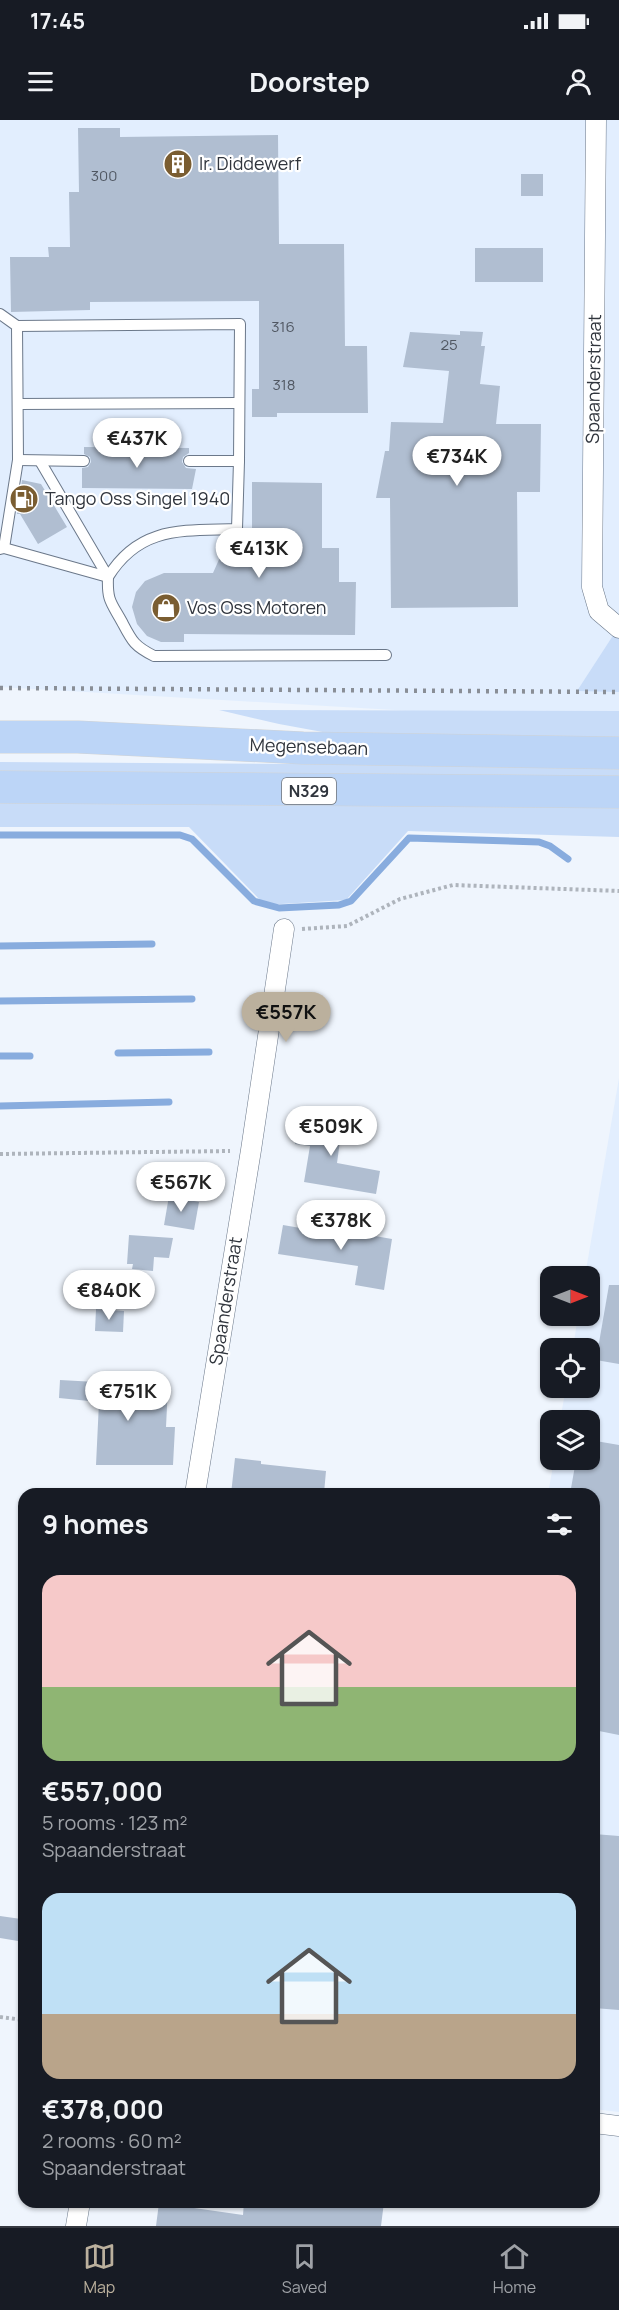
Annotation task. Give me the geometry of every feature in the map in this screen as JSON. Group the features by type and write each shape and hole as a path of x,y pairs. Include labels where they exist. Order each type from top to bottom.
{"main road":[{"name":"Megensebaan","path":"0,737 78,737 303,748 619,753"},
{"name":"N329","path":"0,787 619,792"}],"street":[{"name":"Spaanderstraat","path":"596,120 592,587 599,611 619,628"},
{"name":"Spaanderstraat","path":"196,1488 284,929"},
{"path":"600,2124 619,2126"},
{"path":"76,2226 79,2208"}],"lane":[{"path":"0,314 17,326 240,324 237,529 170,531 150,537 117,562 108,577 107,595 128,637 138,649 154,656 386,655"},
{"path":"17,326 18,460 2,549 108,577"},
{"path":"18,404 239,403"},
{"path":"18,460 84,461"},
{"path":"40,460 108,577"},
{"path":"189,461 239,461"}],"path":[{"path":"284,929 347,926 400,899 453,885 619,891"},
{"path":"0,1154 251,1150"},
{"path":"0,2017 18,2019"}],"shaded area":[{"path":"0,120 619,120 619,723 0,687"},
{"path":"614,634 619,636 619,692 577,691"},
{"path":"219,710 619,711 619,737 339,735"},
{"path":"0,762 619,766 619,837 408,831 346,900 265,905 189,827 0,827"},
{"path":"619,1078 619,2112 600,2110 600,1488 549,1488 552,1470 600,1470 600,1410 562,1410 564,1398 600,1398 600,1338 575,1338 576,1326 600,1326 600,1266 587,1266"}],"building":[{"path":"78,128 120,128 120,137 278,135 279,244 344,244 345,346 367,346 368,413 277,413 277,417 252,417 252,389 259,389 259,301 90,302 90,310 11,312 10,257 49,257 48,247 70,247 69,192 79,192"},
{"path":"521,174 543,174 543,196 521,196"},
{"path":"475,248 543,248 543,282 475,282"},
{"path":"460,331 483,332 481,346 485,346 480,384 500,386 496,424 541,424 540,492 517,492 518,607 391,608 390,498 376,498 385,451 389,451 391,422 443,423 449,371 403,367 410,332 460,335"},
{"path":"84,447 189,448 189,453 183,457 182,462 186,468 196,469 192,489 82,488 82,468 88,467 91,462 90,457 84,454"},
{"path":"22,480 41,484 67,527 38,544 20,514 17,514"},
{"path":"252,482 322,483 322,548 339,548 339,582 356,582 355,635 184,634 184,642 161,642 147,636 137,624 132,607 136,592 145,581 164,573 213,573 225,550 234,547 252,547"},
{"path":"300,1111 324,1115 323,1123 342,1126 337,1163 380,1171 376,1194 304,1182 310,1146 295,1144"},
{"path":"169,1196 199,1202 194,1230 164,1225"},
{"path":"306,1224 392,1239 384,1290 355,1285 358,1266 278,1254 283,1225 306,1229"},
{"path":"129,1235 173,1238 169,1258 154,1257 153,1271 132,1269 133,1264 127,1264"},
{"path":"609,1285 619,1285 619,1364 600,1361 600,1338"},
{"path":"96,1309 124,1311 123,1332 95,1331"},
{"path":"60,1380 168,1386 166,1427 175,1427 173,1465 96,1465 99,1402 59,1398"},
{"path":"600,1442 619,1445 619,1735 600,1731 600,1488 571,1488 574,1470 600,1470"},
{"path":"235,1458 261,1461 261,1464 326,1471 324,1488 232,1488"},
{"path":"600,1834 619,1836 619,2010 600,2008"},
{"path":"0,1916 18,1919 18,1941 0,1938"},
{"path":"158,2208 194,2208 243,2215 244,2208 383,2208 381,2226 156,2226"}],"waterway":[{"path":"0,835 180,835 192,839 254,901 279,908 339,905 351,901 409,838 539,842 550,846 568,859"},
{"path":"0,946 152,944"},
{"path":"0,1001 192,999"},
{"path":"118,1053 209,1052"},
{"path":"0,1056 30,1056"},
{"path":"0,1106 169,1102"}],"railway":[{"path":"0,688 619,692"}],"place":[{"name":"Ir. Diddewerf","path":"178,164"},
{"name":"Tango Oss Singel 1940","path":"24,499"},
{"name":"Vos Oss Motoren","path":"166,608"}]}
